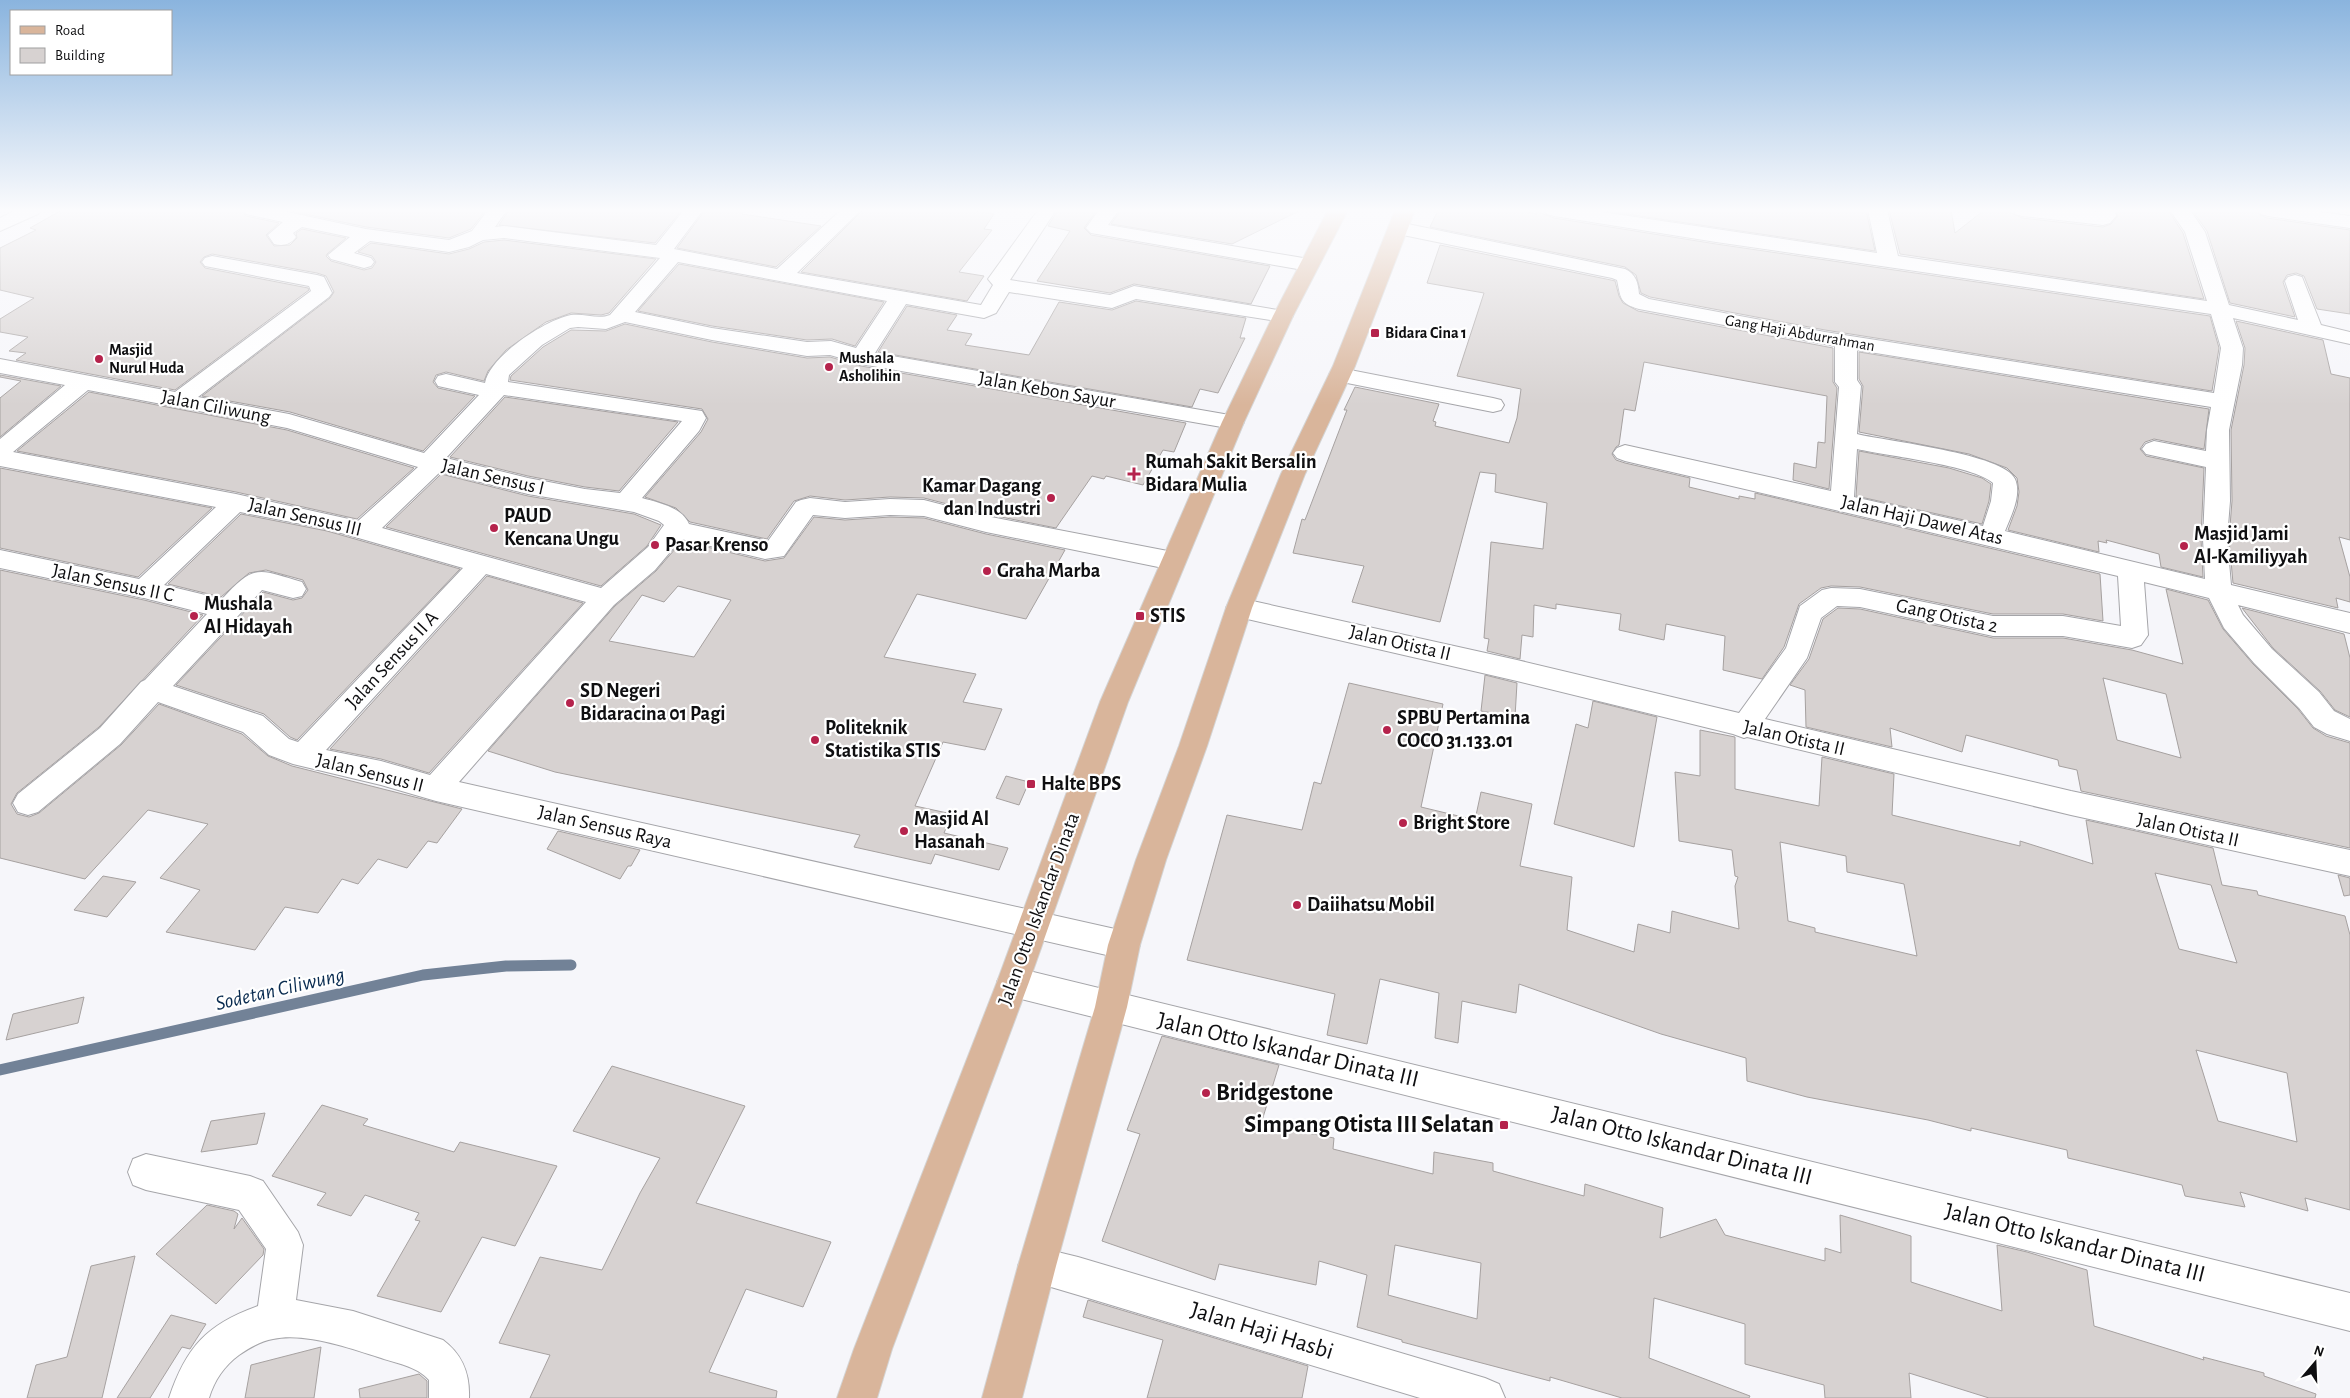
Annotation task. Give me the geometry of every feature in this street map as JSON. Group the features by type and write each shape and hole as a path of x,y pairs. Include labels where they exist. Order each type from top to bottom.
{"main road":[{"name":"Jalan Otto Iskandar Dinata","path":"857,1398 877,1340 1013,982 1114,702 1233,422 1282,316 1304,275"},
{"path":"1002,1398 1037,1266 1111,1007 1124,945 1239,608 1292,474 1340,375 1380,275"}],"street":[{"path":"179,400 322,293 317,281 294,275"},
{"path":"615,319 650,275"},
{"path":"783,275 984,312 989,310 1003,286"},
{"path":"1001,275 998,279 1003,286 1066,296 1112,302 1134,292 1282,316"},
{"name":"Gang Haji Abdurrahman","path":"1625,275 1628,280 1629,296 1636,302 1646,305 1846,342 2224,402"},
{"path":"1988,275 2219,309 2350,338"},
{"path":"2210,275 2232,348 2231,365 2218,430 2215,539 2219,592 2233,621 2263,656 2309,700 2324,718 2337,726 2350,730"},
{"path":"2295,281 2312,330"},
{"path":"861,356 900,297"},
{"name":"Jalan Kebon Sayur","path":"615,319 807,349 831,348 861,356 1233,422"},
{"name":"Jalan Sensus I","path":"615,319 576,320 559,324 497,384 432,463 585,498 625,502 668,515 676,526 765,550 775,550 805,508 810,506 845,510 890,507 924,508 986,524 1173,561"},
{"path":"1842,501 1845,435 1850,386 1846,382 1846,342"},
{"name":"Jalan Ciliwung","path":"0,366 297,423 432,463"},
{"path":"1340,375 1493,405"},
{"path":"446,381 567,386"},
{"path":"0,451 83,382"},
{"path":"497,384 694,416 695,418 691,426 625,502"},
{"path":"1846,439 1966,463 2000,473 2004,478 2005,491 1991,536"},
{"path":"2154,449 2217,461"},
{"name":"Jalan Haji Dawel Atas","path":"1625,453 1991,536 2350,624"},
{"name":"Jalan Sensus III","path":"0,458 236,502 364,530 605,598"},
{"path":"364,530 432,463"},
{"path":"144,589 236,502"},
{"path":"436,789 605,598 628,580 672,536 676,526"},
{"name":"Jalan Sensus II C","path":"0,560 144,589 225,608"},
{"name":"Jalan Sensus II A","path":"303,756 481,564"},
{"name":"Gang Otista 2","path":"1744,726 1798,651 1809,613 1832,597 1860,598 2008,628 2042,625 2063,626 2134,637 2130,571"},
{"path":"28,803 87,752 110,736 225,608 257,580 293,589"},
{"name":"Jalan Otista II","path":"1239,608 1472,660 2203,834 2350,863"},
{"name":"Jalan Sensus II","path":"151,689 253,724 262,730 270,740 303,756 381,773 436,789"},
{"name":"Jalan Sensus Raya","path":"436,789 876,890 1034,923 1124,945"},
{"name":"Jalan Otto Iskandar Dinata III","path":"1013,982 1296,1050 2350,1312"},
{"path":"146,1172 250,1194 285,1245 275,1319"},
{"name":"Jalan Haji Hasbi","path":"1037,1266 1078,1276 1485,1398"},
{"path":"189,1398 201,1369 215,1349 237,1333 275,1319 317,1322 429,1354 444,1364 450,1380 448,1398"}],"building":[{"path":"0,275 242,275 308,288 309,290 175,390 16,360 26,353 9,351 28,337 0,332 0,319 34,298 0,290"},
{"path":"324,275 642,275 609,313 601,315 571,313 546,322 506,350 488,371 484,381 446,372 436,375 433,382 438,388 475,396 423,451 290,412 202,396 330,298 334,292 326,276"},
{"path":"669,275 740,275 884,302 855,346 832,339 807,340 712,326 638,311"},
{"path":"820,275 984,276 967,301"},
{"path":"1041,275 1265,275 1251,304 1134,284 1110,293 1037,281"},
{"path":"1430,275 1587,275 1615,281 1623,303 1638,311 1833,348 1833,382 1837,388 1829,489 1793,480 1794,463 1816,468 1818,442 1825,443 1827,396 1644,362 1635,411 1624,409 1619,445 1612,454 1616,460 1625,463 1690,478 1689,487 1739,499 1739,496 1755,499 1755,493 2100,574 2103,621 2063,614 1993,614 1860,587 1831,586 1821,588 1799,604 1784,647 1762,679 1723,670 1725,636 1666,624 1664,640 1619,630 1621,614 1556,604 1556,609 1534,605 1533,637 1522,635 1520,659 1487,651 1489,639 1484,638 1491,542 1543,549 1547,503 1495,492 1496,474 1480,472 1440,622 1352,602 1364,566 1293,553 1302,519 1305,520 1347,410 1344,410 1355,387 1439,404 1433,421 1436,422 1435,426 1509,443 1517,418 1521,389 1457,376 1484,293 1427,283"},
{"path":"1636,275 1930,275 2210,316 2219,348 2212,391 1825,330 1650,297 1641,293"},
{"path":"2043,275 2196,275 2204,299"},
{"path":"2221,275 2287,275 2283,282 2295,317 2230,303"},
{"path":"2302,275 2350,275 2350,314 2317,309 2304,276"},
{"path":"1136,301 1246,318 1240,338 1245,338 1218,393 1200,389 1192,407 878,352 907,306 957,315 947,330 972,334 965,345 1029,355 1059,302 1112,310"},
{"path":"2236,321 2323,340 2331,374 2350,378 2350,540 2339,537 2350,577 2350,602 2336,598 2338,608 2233,583 2229,539 2232,501 2231,430 2244,365 2245,348"},
{"path":"625,324 712,342 807,358 830,357 861,366 1186,423 1174,452 1163,450 1143,485 1106,476 1104,479 1092,476 1056,528 986,514 924,498 890,497 845,500 810,496 794,501 767,539 690,522 676,508 645,497 701,432 708,419 702,409 510,380 511,376 543,347 571,330 606,331"},
{"path":"1859,352 2209,409 2204,449 2154,439 2145,442 2140,449 2146,456 2204,468 2201,539 2203,577 2161,567 2159,554 2106,540 2107,543 2098,541 2099,552 2008,530 2017,506 2019,492 2017,478 2007,468 1969,454 1859,432 1863,386 1859,379"},
{"path":"0,375 61,386 0,437 0,398 21,381 0,377"},
{"path":"89,392 287,430 414,468 357,519 236,492 17,451"},
{"path":"505,397 678,422 619,491 585,487 528,476 450,457"},
{"path":"1859,451 1949,468 1982,478 1991,484 1989,501 1982,524 1856,496"},
{"path":"0,468 212,508 138,577 0,548"},
{"path":"441,474 528,496 634,514 661,525 647,546 601,586 386,527"},
{"path":"241,514 327,531 460,569 297,740 290,737 264,714 176,685 263,592 293,600 302,598 308,590 303,580 266,570 249,573 221,597 168,584"},
{"name":"Politeknik Statistika STIS","path":"814,517 845,520 890,517 924,518 986,534 1065,550 1026,619 917,594 884,657 976,674 963,702 1002,709 985,750 943,742 915,806 952,814 944,833 1008,848 999,870 935,854 931,864 854,847 860,835 555,772 488,751 615,606 656,571 682,541 765,561 784,558","holes":["678,586 731,600 694,657 609,641 642,595 664,602"]},
{"path":"0,570 144,600 203,615 99,727 17,793 11,804 17,814 29,817 39,813 121,745 159,704 242,734 268,756 292,766 462,809 437,843 428,841 407,868 378,859 358,884 342,879 318,913 285,907 255,950 166,932 200,890 160,878 208,824 148,810 85,879 0,858"},
{"path":"487,576 583,603 429,773 381,759 330,749"},
{"path":"2166,589 2208,600 2223,629 2253,664 2298,709 2313,728 2326,736 2350,743 2350,848 2081,791 2077,770 2059,766 2058,760 1966,735 1962,752 1890,728 1892,747 1806,727 1805,690 1790,685 1809,659 1823,619 1838,608 1860,609 1993,638 2063,638 2132,650 2183,664","holes":["2103,678 2166,694 2181,758 2117,740"]},
{"path":"2242,608 2344,634 2350,658 2350,717 2335,710 2320,691 2273,648"},
{"path":"1485,675 1517,683 1515,717 1481,711"},
{"path":"1349,683 1443,704 1421,807 1475,820 1481,792 1532,804 1520,866 1572,877 1567,930 1634,952 1638,924 1670,933 1672,911 1739,929 1735,886 1738,877 1735,876 1732,850 1679,841 1675,772 1700,776 1700,730 1735,737 1735,789 1819,806 1822,757 1894,774 1892,815 2020,846 2020,841 2093,864 2086,820 2213,848 2222,885 2257,891 2258,895 2345,916 2350,935 2350,1210 2305,1198 2308,1211 2240,1192 2245,1207 2185,1196 2182,1185 2068,1158 2067,1150 1971,1128 1971,1131 1928,1120 1807,1097 1747,1081 1746,1058 1661,1034 1519,984 1516,1013 1462,1001 1458,1043 1435,1038 1439,993 1380,979 1367,1044 1327,1035 1335,994 1187,960 1227,815 1302,830 1314,782 1321,784","holes":["1780,842 1846,856 1847,872 1904,884 1917,956 1815,932 1815,928 1788,921","2155,873 2211,885 2237,963 2179,949","2196,1050 2287,1073 2297,1142 2218,1121"]},
{"path":"1593,701 1657,717 1634,847 1554,824 1576,724 1588,728"},
{"path":"1006,776 1029,782 1019,805 996,798"},
{"path":"558,831 640,850 631,866 628,866 620,879 547,849"},
{"path":"2338,875 2350,878 2350,895 2344,896"},
{"path":"103,876 136,882 107,917 74,910"},
{"path":"84,997 78,1023 6,1040 13,1014"},
{"path":"1162,1036 1279,1065 1261,1124 1334,1138 1333,1149 1433,1174 1434,1152 1493,1163 1493,1171 1584,1196 1585,1184 1663,1208 1660,1238 1716,1219 1725,1235 1825,1261 1825,1248 1841,1253 1840,1215 1911,1236 1911,1282 2002,1311 1997,1245 2027,1252 2087,1270 2094,1326 2204,1360 2203,1357 2264,1373 2264,1376 2316,1394 2315,1398 1989,1398 1909,1373 1911,1398 1825,1398 1824,1385 1745,1364 1745,1324 1654,1298 1649,1358 1750,1396 1749,1398 1622,1398 1550,1377 1550,1381 1402,1342 1402,1340 1357,1327 1367,1275 1319,1261 1316,1285 1219,1264 1215,1280 1102,1241 1140,1134 1127,1130","holes":["1395,1245 1481,1263 1477,1319 1388,1295"]},
{"path":"612,1066 745,1106 696,1203 831,1242 803,1307 746,1289 709,1372 777,1391 776,1398 530,1398 550,1355 499,1343 540,1257 602,1270 640,1193 660,1158 573,1131"},
{"path":"322,1105 368,1119 363,1125 454,1152 460,1142 557,1166 515,1246 482,1237 441,1312 377,1296 420,1221 415,1220 419,1213 365,1195 351,1216 317,1205 326,1193 272,1176"},
{"path":"265,1113 257,1144 201,1152 211,1121"},
{"path":"207,1205 234,1211 238,1214 234,1229 242,1218 264,1249 263,1255 216,1304 156,1254"},
{"path":"135,1256 102,1398 27,1398 36,1365 67,1357 91,1266"},
{"path":"1088,1300 1308,1366 1302,1398 1147,1398 1163,1340 1083,1317"},
{"path":"171,1315 206,1324 190,1349 182,1347 150,1398 117,1398"},
{"path":"321,1347 314,1398 245,1398 251,1365"},
{"path":"419,1374 427,1381 427,1398 360,1398 359,1389"}],"waterway":[{"name":"Sodetan Ciliwung","path":"0,1070 423,975 506,966 571,965"}],"place":[{"name":"Bidara Cina 1","path":"1375,333"},
{"name":"Masjid Nurul Huda","path":"99,359"},
{"name":"Mushala Asholihin","path":"829,367"},
{"name":"Rumah Sakit Bersalin Bidara Mulia","path":"1134,474"},
{"name":"Kamar Dagang dan Industri","path":"1051,498"},
{"name":"PAUD Kencana Ungu","path":"494,528"},
{"name":"Pasar Krenso","path":"655,545"},
{"name":"Masjid Jami Al-Kamiliyyah","path":"2184,546"},
{"name":"Graha Marba","path":"987,571"},
{"name":"Mushala Al Hidayah","path":"194,616"},
{"name":"STIS","path":"1140,616"},
{"name":"SD Negeri Bidaracina 01 Pagi","path":"570,703"},
{"name":"SPBU Pertamina COCO 31.133.01","path":"1387,730"},
{"name":"Politeknik Statistika STIS","path":"815,740"},
{"name":"Halte BPS","path":"1031,784"},
{"name":"Bright Store","path":"1403,823"},
{"name":"Masjid Al Hasanah","path":"904,831"},
{"name":"Daiihatsu Mobil","path":"1297,905"},
{"name":"Bridgestone","path":"1206,1093"},
{"name":"Simpang Otista III Selatan","path":"1504,1125"}]}
